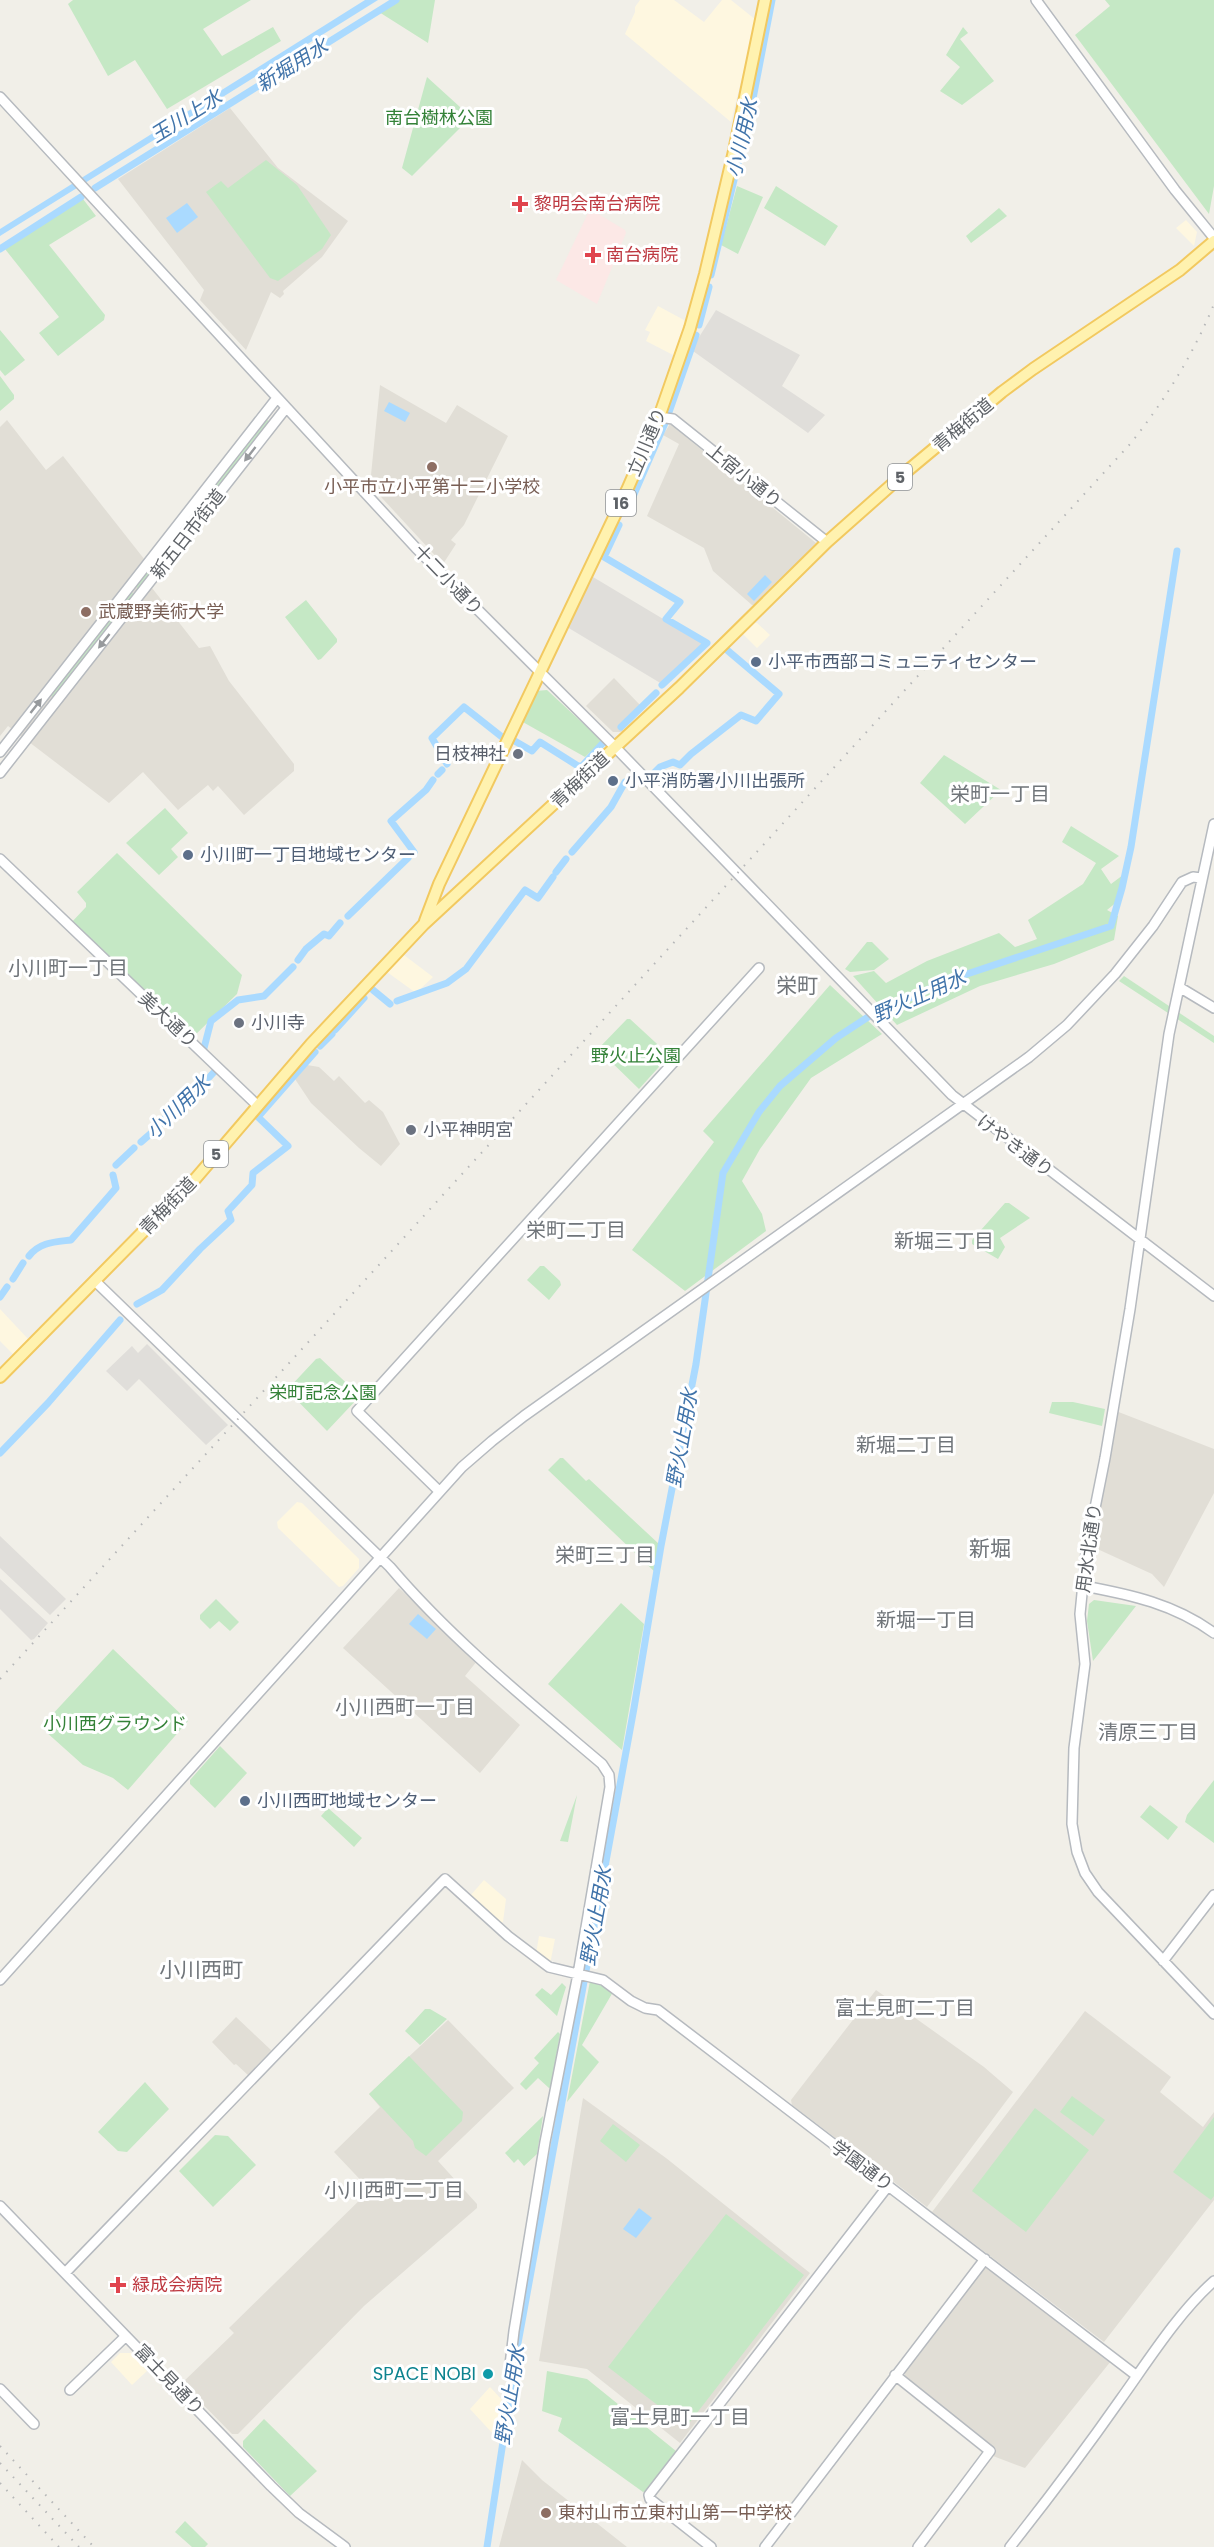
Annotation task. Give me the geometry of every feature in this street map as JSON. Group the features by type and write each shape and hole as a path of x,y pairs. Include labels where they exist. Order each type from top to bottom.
{"main road":[{"name":"立川通り","path":"424,924 439,884 659,417 690,328 705,274 734,151 765,0"},
{"name":"青梅街道","path":"0,1377 196,1178 311,1044 424,924 615,747 769,601 827,542 1002,392 1180,270 1214,239"}],"street":[{"path":"1036,0 1175,190 1214,239"},
{"name":"十二小通り","path":"0,97 436,568 615,747"},
{"name":"新五日市街道","path":"0,752 278,398"},
{"name":"新五日市街道","path":"0,773 286,408"},
{"name":"上宿小通り","path":"659,417 673,418 827,542"},
{"path":"132,584 135,590 143,591"},
{"name":"けやき通り","path":"615,747 962,1106 1214,1296"},
{"name":"用水北通り","path":"1214,824 1170,1034 1105,1458 1087,1540 1080,1614 1085,1664 1074,1748 1073,1837 1082,1865 1098,1892 1214,2014"},
{"name":"美大通り","path":"0,859 258,1106"},
{"path":"0,1980 439,1491 492,1441 1029,1057 1067,1025 1130,956 1182,882 1193,877 1201,878"},
{"path":"439,1491 357,1411 759,968"},
{"path":"1179,987 1214,1008"},
{"path":"95,1281 380,1557 458,1637 538,1710 602,1764 609,1775 610,1787 580,1975 567,2022 510,2365"},
{"path":"1084,1586 1123,1593 1161,1604 1185,1614 1214,1633"},
{"name":"学園通り","path":"65,2273 445,1879 505,1933 549,1967 603,1980 630,2001 645,2008 658,2010 1137,2376"},
{"path":"1163,1961 1214,1895"},
{"path":"711,2547 650,2499 649,2495 888,2186"},
{"name":"富士見通り","path":"0,2206 294,2509 328,2537 345,2547"},
{"path":"765,2547 985,2259"},
{"path":"1010,2547 1137,2376 1190,2307 1214,2281"},
{"path":"70,2390 126,2336"},
{"path":"895,2375 990,2451 918,2547"},
{"path":"0,2389 34,2424"}],"shaded area":[{"path":"640,0 674,0 704,22 722,0 731,0 756,20 731,122 625,34"},
{"path":"230,108 278,168 348,221 322,257 283,291 284,294 280,298 271,292 246,350 200,300 204,290 118,179"},
{"name":"南台病院","path":"590,209 625,230 626,233 597,304 556,280"},
{"path":"1186,220 1197,232 1194,246 1176,228"},
{"path":"658,306 684,320 675,356 646,341 650,332 645,330"},
{"path":"716,310 800,355 782,386 825,415 808,433 693,351"},
{"name":"小平市立小平第十二小学校","path":"380,385 446,423 457,405 508,436 464,525 451,540 456,544 443,564 370,485"},
{"name":"武蔵野美術大学","path":"7,420 46,470 63,456 152,569 145,579 199,648 210,646 229,681 294,764 294,771 244,815 218,786 213,791 208,785 178,810 143,772 109,803 8,726 0,736 0,427"},
{"path":"670,424 816,543 757,605 752,605 713,571 704,548 647,516 679,444 663,435"},
{"path":"593,577 705,644 662,684 567,627"},
{"path":"753,623 757,623 770,635 757,648 743,634"},
{"path":"614,678 640,705 623,721 620,727 623,731 620,732 613,732 586,706"},
{"path":"404,955 433,977 416,993 387,972"},
{"path":"307,1065 319,1067 334,1081 339,1076 365,1103 369,1100 383,1112 400,1144 381,1166 311,1103 295,1079"},
{"path":"0,1309 29,1340 14,1355 0,1341"},
{"path":"147,1344 228,1425 206,1445 139,1379 127,1391 106,1371 132,1346 138,1353"},
{"path":"1116,1411 1214,1449 1214,1493 1164,1587 1152,1574 1093,1547"},
{"path":"297,1502 302,1503 359,1559 359,1568 343,1586 339,1587 278,1528 277,1522"},
{"path":"0,1536 66,1599 50,1615 0,1568"},
{"path":"0,1579 48,1623 34,1639 31,1640 0,1609"},
{"path":"399,1588 477,1661 465,1676 520,1725 480,1773 343,1648"},
{"path":"484,1880 506,1899 503,1922 500,1923 470,1896"},
{"path":"539,1936 555,1939 550,1964 536,1954"},
{"path":"876,1990 984,2067 1013,2092 927,2207 792,2105 791,2100"},
{"path":"1085,2011 1171,2077 1160,2092 1203,2127 1214,2112 1214,2200 1104,2342 932,2212"},
{"path":"236,2017 272,2051 249,2076 236,2064 234,2065 212,2042"},
{"path":"448,2020 514,2088 438,2161 477,2204 477,2208 364,2306 238,2434 232,2434 182,2383 234,2333 229,2328 370,2190 334,2152 380,2107 369,2094"},
{"path":"583,2098 666,2158 810,2273 680,2443 587,2369 539,2361"},
{"path":"985,2263 1111,2361 1025,2468 993,2456 996,2449 905,2376 904,2372"},
{"path":"120,2353 131,2353 147,2371 132,2385 111,2362"},
{"path":"490,2387 503,2401 495,2436 470,2409"},
{"name":"東村山市立東村山第一中学校","path":"522,2460 542,2480 627,2547 499,2547"}],"green space":[{"path":"73,0 251,0 203,29 222,56 273,27 281,41 167,109 135,60 108,76 68,4"},
{"path":"399,0 435,0 428,43 379,12"},
{"path":"1105,0 1214,0 1214,186 1209,214 1075,35 1110,6"},
{"path":"963,27 968,33 960,39 994,81 962,105 940,91 960,67 946,55"},
{"name":"南台樹林公園","path":"427,77 471,117 412,176 402,168"},
{"path":"266,160 297,185 331,235 322,249 278,281 270,278 206,192 221,181 228,188"},
{"path":"737,186 763,197 738,254 721,245"},
{"path":"776,186 838,226 825,246 764,208"},
{"path":"83,199 96,216 49,245 105,315 104,320 58,356 39,333 59,317 5,249"},
{"path":"999,208 1007,216 971,243 966,236"},
{"path":"0,330 25,360 5,376 0,370"},
{"path":"0,376 14,395 14,399 0,411"},
{"path":"266,419 271,423 211,501 205,496"},
{"path":"187,519 193,523 139,589 137,588 136,583"},
{"path":"130,591 136,596 55,700 50,694"},
{"path":"306,600 337,639 337,642 318,660 285,617"},
{"path":"547,690 602,741 585,757 521,721 536,691"},
{"path":"944,755 1001,790 965,824 920,783"},
{"path":"165,808 188,833 171,849 178,857 159,875 126,843"},
{"path":"1071,826 1119,856 1101,869 1111,884 1123,875 1118,901 1107,910 1118,916 1114,940 1054,964 980,986 897,1025 853,976 874,971 886,983 927,961 999,933 1015,947 1037,939 1028,920 1083,884 1096,863 1062,842"},
{"path":"117,853 242,975 237,994 191,1039 70,924 86,907 86,903 77,892"},
{"path":"867,942 872,942 889,959 874,970 850,972 845,969"},
{"path":"1124,976 1214,1036 1214,1043 1119,981"},
{"path":"830,985 882,1034 811,1078 760,1149 742,1181 762,1214 766,1231 685,1291 632,1250 714,1142 703,1131"},
{"name":"野火止公園","path":"627,1019 630,1019 668,1054 639,1089 598,1049"},
{"path":"1005,1203 1009,1203 1030,1218 1000,1238 1005,1247 998,1259 972,1244 972,1240"},
{"path":"540,1266 544,1266 560,1281 561,1285 549,1300 527,1280"},
{"name":"栄町記念公園","path":"320,1358 360,1396 327,1431 287,1390 316,1359"},
{"path":"1052,1402 1073,1402 1105,1409 1102,1426 1049,1413"},
{"path":"560,1458 563,1458 586,1481 589,1479 659,1544 655,1572 548,1470"},
{"path":"216,1599 239,1622 230,1631 219,1621 210,1629 200,1619 200,1615"},
{"path":"1094,1600 1136,1606 1093,1661 1087,1621 1089,1604"},
{"path":"621,1603 644,1624 622,1750 548,1684"},
{"name":"小川西グラウンド","path":"113,1649 188,1721 128,1790 113,1778 83,1765 45,1731 50,1717"},
{"path":"220,1746 247,1773 215,1808 190,1784 190,1780"},
{"path":"1214,1780 1214,1843 1185,1822 1187,1815"},
{"path":"577,1795 568,1842 560,1841"},
{"path":"1150,1805 1178,1827 1168,1840 1140,1817"},
{"path":"328,1808 362,1838 354,1847 321,1816"},
{"path":"590,1981 601,1984 613,1992 582,2045 599,2062 567,2102"},
{"path":"562,1983 566,1987 557,2016 535,1995 542,1988 551,1995"},
{"path":"425,2009 430,2009 447,2019 420,2045 405,2031"},
{"path":"558,2032 560,2034 551,2087 549,2088 538,2078 526,2090 520,2084 539,2063 534,2058"},
{"path":"409,2056 463,2112 462,2121 426,2156 415,2148 413,2141 369,2094"},
{"path":"145,2082 169,2109 127,2152 118,2151 98,2132"},
{"path":"1072,2096 1105,2120 1093,2136 1060,2112"},
{"path":"1035,2108 1089,2150 1026,2232 972,2191"},
{"path":"543,2116 537,2154 524,2166 518,2159 514,2163 505,2153"},
{"path":"1214,2117 1214,2196 1211,2200 1173,2172"},
{"path":"613,2124 640,2145 626,2162 600,2141"},
{"path":"215,2135 228,2136 256,2165 213,2207 179,2171"},
{"path":"726,2214 804,2275 686,2427 608,2367"},
{"path":"547,2371 587,2379 676,2451 647,2491 643,2492 558,2431 562,2418 542,2411"},
{"path":"264,2419 317,2471 290,2496 243,2447 243,2441"},
{"path":"185,2521 208,2544 205,2547 192,2547 175,2532"}],"water":[{"name":"玉川上水","path":"365,0 378,0 0,236 0,229"},
{"path":"187,203 198,217 177,233 166,218"},
{"path":"389,402 410,413 405,422 384,411"},
{"path":"765,575 772,582 754,601 747,594"},
{"path":"418,1614 436,1629 427,1639 409,1624"},
{"path":"639,2208 652,2218 636,2238 623,2229"}],"waterway":[{"name":"新堀用水","path":"95,188 396,0"},
{"name":"小川用水","path":"711,275 750,114 772,0"},
{"name":"新堀用水","path":"0,249 81,197"},
{"name":"小川用水","path":"699,325 709,287"},
{"name":"小川用水","path":"669,412 696,335"},
{"name":"小川用水","path":"631,501 665,423"},
{"name":"小川用水","path":"619,525 604,557 680,602 666,619 707,643 662,685"},
{"name":"野火止用水","path":"487,2547 518,2343 634,1708 661,1546 696,1364 723,1173 759,1112 780,1086 836,1038 868,1017 949,980 1111,926 1131,847 1177,551"},
{"name":"小川用水","path":"654,773 660,767 673,762 680,765 741,715 756,721 779,694 727,650"},
{"name":"小川用水","path":"621,727 656,693"},
{"name":"小川用水","path":"447,764 432,738 464,707 502,737"},
{"name":"小川用水","path":"513,740 532,751 540,742 578,766 582,766 602,744"},
{"name":"小川用水","path":"438,774 442,770"},
{"name":"小川用水","path":"414,852 391,821 426,790 433,780"},
{"path":"572,852 611,807 625,782 631,781"},
{"name":"小川用水","path":"348,916 408,858"},
{"path":"556,872 566,859"},
{"path":"397,1001 447,983 466,969 525,890 538,898 553,877"},
{"name":"小川用水","path":"298,960 306,949 324,934 329,936 340,923"},
{"name":"小川用水","path":"207,1055 203,1052 211,1021 238,1000 264,996 293,967"},
{"path":"373,990 390,1004"},
{"path":"335,1030 364,998"},
{"path":"320,1046 332,1034"},
{"path":"137,1304 162,1290 231,1220 228,1211 252,1185 253,1173 288,1146 258,1117 315,1052"},
{"name":"小川用水","path":"141,1142 156,1129 180,1100 191,1097 215,1071"},
{"name":"小川用水","path":"116,1165 134,1148"},
{"name":"小川用水","path":"29,1256 43,1245 71,1240 116,1188 113,1175"},
{"name":"小川用水","path":"13,1279 23,1263"},
{"name":"小川用水","path":"0,1297 7,1287"},
{"path":"0,1453 48,1403 120,1320"}],"railway":[{"path":"0,1679 1131,443 1177,376 1214,304"},
{"path":"0,2446 94,2547"},
{"path":"0,2463 79,2547"},
{"path":"0,2483 59,2547"}],"place":[{"name":"黎明会南台病院","path":"520,204"},
{"name":"南台病院","path":"593,255"},
{"name":"小平市立小平第十二小学校","path":"432,467"},
{"name":"武蔵野美術大学","path":"86,612"},
{"name":"小平市西部コミュニティセンター","path":"756,662"},
{"name":"日枝神社","path":"518,754"},
{"name":"小平消防署小川出張所","path":"613,781"},
{"name":"小川町一丁目地域センター","path":"188,855"},
{"name":"小川寺","path":"239,1023"},
{"name":"小平神明宮","path":"411,1130"},
{"name":"小川西町地域センター","path":"245,1801"},
{"name":"緑成会病院","path":"118,2285"},
{"name":"SPACE NOBI","path":"488,2374"},
{"name":"東村山市立東村山第一中学校","path":"546,2513"}],"district":[{"name":"栄町一丁目","path":"1000,794"},
{"name":"小川町一丁目","path":"68,968"},
{"name":"栄町","path":"797,986"},
{"name":"栄町二丁目","path":"576,1230"},
{"name":"新堀三丁目","path":"944,1241"},
{"name":"新堀二丁目","path":"906,1445"},
{"name":"新堀","path":"990,1549"},
{"name":"栄町三丁目","path":"605,1555"},
{"name":"新堀一丁目","path":"926,1620"},
{"name":"小川西町一丁目","path":"405,1707"},
{"name":"清原三丁目","path":"1148,1732"},
{"name":"小川西町","path":"201,1970"},
{"name":"富士見町二丁目","path":"905,2008"},
{"name":"小川西町二丁目","path":"394,2190"},
{"name":"富士見町一丁目","path":"680,2417"}]}
